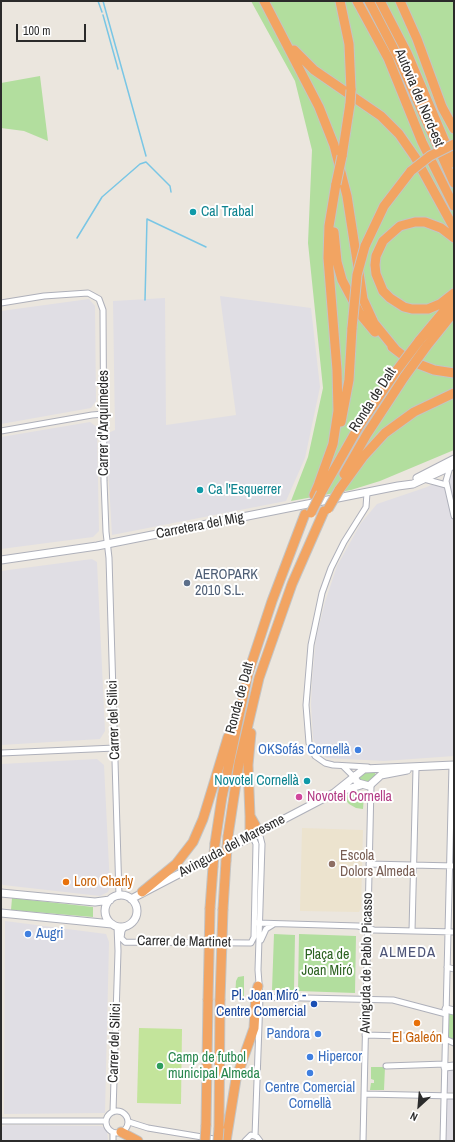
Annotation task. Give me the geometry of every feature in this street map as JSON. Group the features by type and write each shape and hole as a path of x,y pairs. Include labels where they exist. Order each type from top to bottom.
{"highway":[{"path":"264,1 319,107 334,145 347,196 363,299 374,323 396,350"},
{"path":"336,1 347,30"},
{"path":"318,494 319,483 333,444 338,411 337,370 328,258 329,226 342,156 351,90 351,61 347,30 340,1"},
{"name":"Autovia del Nord-est","path":"357,1 388,58 422,142 454,206"},
{"name":"Autovia del Nord-est","path":"369,1 392,42 454,183"},
{"path":"380,1 407,53 454,163"},
{"path":"400,1 417,39 442,107 454,130"},
{"path":"274,19 291,46 314,70 381,116 399,134 415,157 454,228"},
{"path":"319,483 335,445 345,406 357,275 365,246 384,206 411,171 430,156 454,144"},
{"path":"334,198 334,242 342,280 360,314 382,339 396,350 421,365 434,370 454,374"},
{"path":"454,238 441,228 425,222 415,222 400,226 383,241 376,256 375,264 376,274 383,291 390,298 404,307 412,309 428,309 440,304 454,293"},
{"path":"318,494 359,426 397,370 423,344 454,299"},
{"name":"Ronda de Dalt","path":"218,1141 223,1129 220,1000 223,909 228,836 242,749 255,692 270,643 309,542 367,434 405,376 423,344 454,312"},
{"path":"337,490 363,457 393,427 422,408 454,393"},
{"name":"Ronda de Dalt","path":"205,1141 210,908 215,843 222,797 243,690 265,619 288,561 318,494"},
{"path":"252,835 250,828 248,770 250,741 270,643"},
{"path":"142,892 176,864 196,838 243,690"},
{"path":"250,816 252,835"},
{"path":"224,1141 223,1129 236,1079 254,1028 256,994 258,986"},
{"path":"117,1133 138,1141"}],"main road":[{"name":"Carretera del Mig","path":"398,486 454,459"},
{"name":"Carretera del Mig","path":"1,560 107,544 413,484 452,466"},
{"path":"334,793 361,770 372,768 416,768 453,765"},
{"path":"372,768 377,772 378,777"},
{"path":"334,793 361,785 371,785 378,777 416,768"},
{"path":"355,776 356,781 361,785"},
{"name":"Avinguda del Maresme","path":"131,899 334,793"},
{"path":"1,893 95,902 110,900 119,896 131,899 135,905 136,915 133,921 125,926 1,913"},
{"path":"110,900 106,906 107,918 115,925"},
{"path":"446,1012 454,1011"},
{"path":"445,1065 454,1066"}],"street":[{"name":"Carrer d'Arquímedes","path":"1,304 44,296 88,294 96,296 101,303 107,544"},
{"path":"1,431 104,414"},
{"path":"452,466 446,477 446,485 454,516"},
{"path":"417,478 446,485"},
{"path":"367,493 366,508 344,542 322,593 313,631 308,665 306,705 311,748 319,760 325,763 343,766 372,768"},
{"name":"Carrer del Silici","path":"107,544 119,896"},
{"path":"1,753 115,748"},
{"path":"443,1141 448,932 452,866 453,765"},
{"path":"343,766 355,776"},
{"path":"412,931 416,768"},
{"name":"Avinguda de Pablo Picasso","path":"363,1141 371,785"},
{"path":"252,835 256,844 254,937 251,943 256,946 259,955"},
{"path":"252,835 262,840 258,986 260,997 255,1136"},
{"path":"369,864 452,866"},
{"path":"254,923 356,926 377,930 454,932"},
{"path":"259,946 265,930 274,924"},
{"name":"Carrer del Silici","path":"113,1112 118,951 115,925"},
{"path":"118,951 125,942 121,938 125,926"},
{"name":"Carrer de Martinet","path":"125,942 251,943"},
{"path":"447,967 454,969"},
{"path":"260,997 393,1000 446,1012"},
{"path":"365,1036 441,1037 454,1043"},
{"path":"386,1066 445,1065"},
{"path":"364,1094 454,1096"},
{"path":"117,1133 107,1127 106,1121 108,1115 113,1112 124,1113 129,1122 148,1128 224,1141"},
{"path":"1,1121 106,1121"},
{"path":"113,1141 117,1133 126,1130 129,1122"},
{"path":"245,1141 249,1136 255,1136 260,1141"}],"shaded area":[{"path":"220,296 311,308 320,387 305,458 286,501 112,535 106,434 115,430 113,301 165,298 166,425 236,415"},
{"path":"89,299 95,306 96,401 91,408 1,424 1,311"},
{"path":"90,422 97,427 99,531 93,537 1,549 1,437"},
{"path":"454,474 454,756 384,761 327,758 318,751 313,738 311,704 312,681 316,638 325,602 337,566 361,523 377,504 427,487"},
{"path":"92,559 97,562 105,731 100,739 1,745 1,571"},
{"path":"97,759 104,765 110,887 108,892 100,896 3,885 1,883 1,764"},
{"name":"Escola Dolors Almeda","path":"302,828 363,830 361,908 359,912 300,911"},
{"path":"5,921 106,934 109,942 105,1113 4,1114"},
{"path":"454,1070 454,1092 447,1092 448,1071"},
{"path":"447,1098 454,1099 454,1141 446,1141"},
{"path":"6,1125 101,1126 107,1129 108,1141 1,1141 1,1127"}],"green space":[{"path":"251,1 454,1 454,450 380,481 351,490 291,501 308,457 323,388 308,243 312,150 295,81"},
{"path":"40,76 48,141 24,131 1,128 1,83"},
{"path":"366,771 375,773 376,775 371,782 358,779 359,775"},
{"path":"357,790 364,795 363,809 356,808 349,804 343,797"},
{"path":"12,898 93,907 93,917 11,910"},
{"path":"274,934 295,935 294,991 272,990"},
{"name":"Plaça de Joan Miró","path":"299,934 356,936 355,993 298,991"},
{"path":"244,976 244,996 235,998 236,981 238,977"},
{"path":"448,1013 454,1013 454,1040 447,1038"},
{"name":"Camp de futbol municipal Almeda","path":"139,1028 182,1029 181,1104 137,1103"},
{"path":"371,1067 385,1067 384,1090 370,1090 371,1083 374,1083 374,1080 371,1079"}],"waterway":[{"path":"98,1 102,12"},
{"path":"103,1 146,156"},
{"path":"103,15 118,69"},
{"path":"77,238 102,197 140,164 146,162 170,186 171,192"},
{"path":"145,300 147,219 206,247"}],"place":[{"name":"Cal Trabal","path":"193,212"},
{"name":"Ca l'Esquerrer","path":"200,490"},
{"name":"AEROPARK 2010 S.L.","path":"187,583"},
{"name":"OKSofás Cornellà","path":"358,750"},
{"name":"Novotel Cornellà","path":"307,781"},
{"name":"Novotel Cornella","path":"299,797"},
{"name":"Escola Dolors Almeda","path":"332,864"},
{"name":"Loro Charly","path":"66,882"},
{"name":"Augri","path":"28,934"},
{"name":"Pl. Joan Miró - Centre Comercial","path":"314,1004"},
{"name":"El Galeón","path":"417,1023"},
{"name":"Pandora","path":"318,1034"},
{"name":"Hipercor","path":"310,1057"},
{"name":"Camp de futbol municipal Almeda","path":"160,1066"},
{"name":"Centre Comercial Cornellà","path":"310,1073"}],"district":[{"name":"ALMEDA","path":"408,953"}]}
